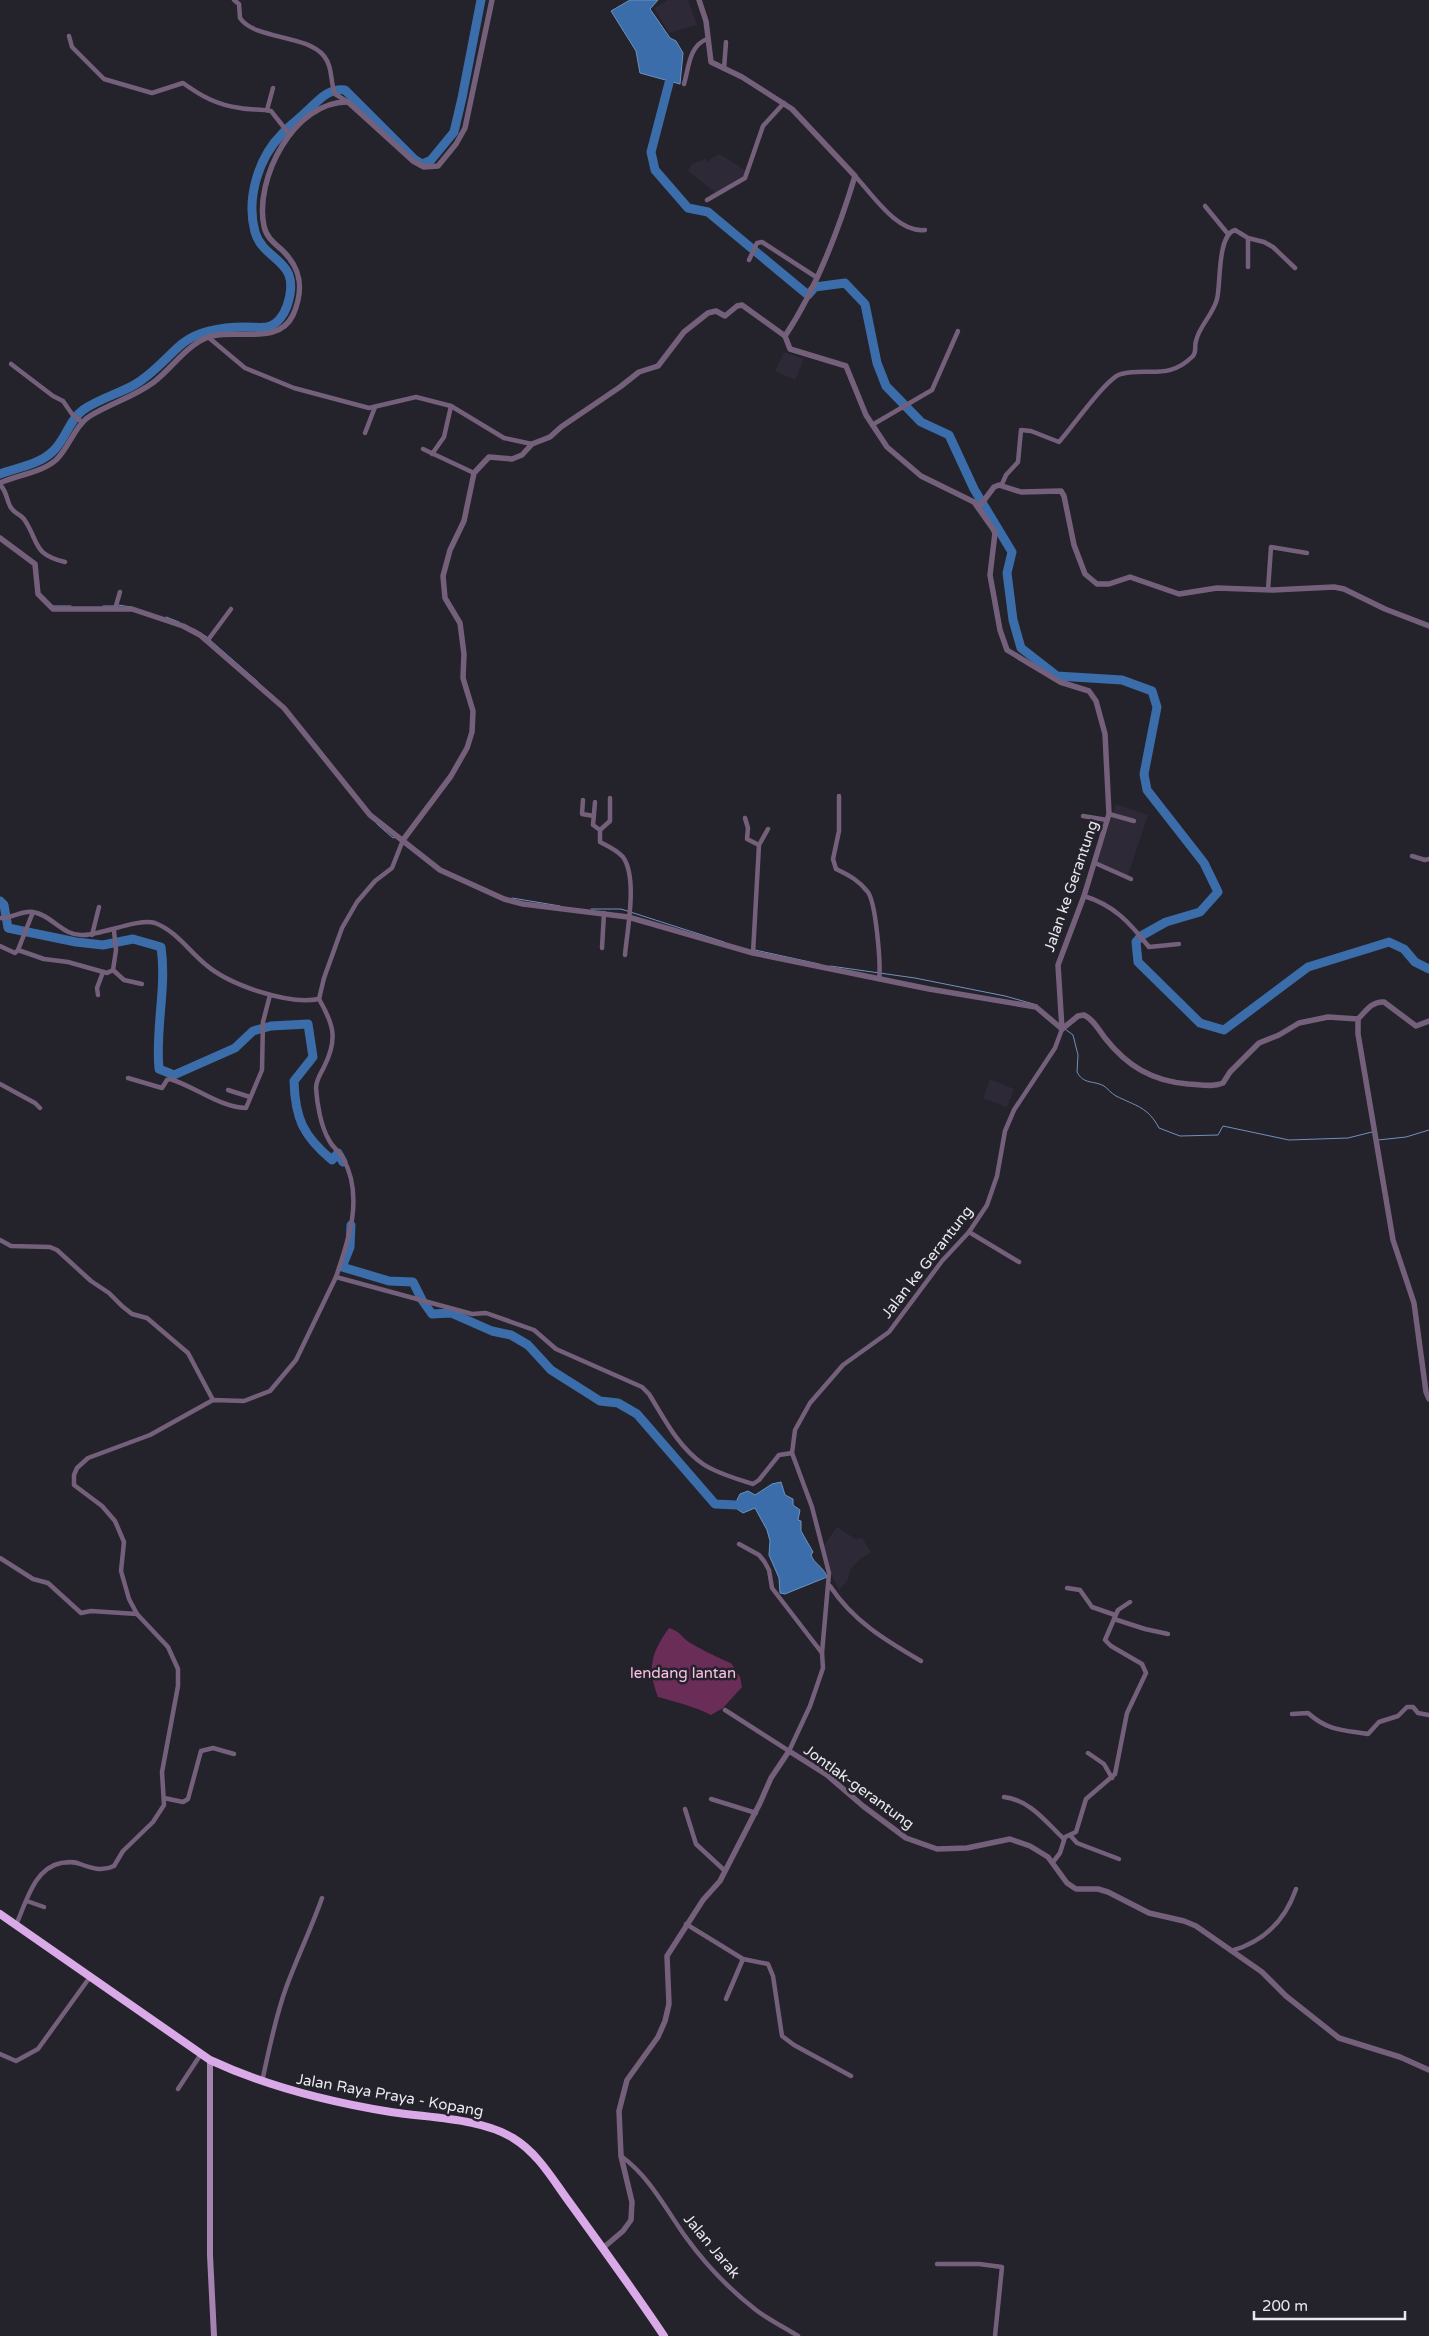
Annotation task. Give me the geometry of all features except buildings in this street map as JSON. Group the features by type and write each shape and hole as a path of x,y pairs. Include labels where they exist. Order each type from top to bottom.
{"highway":[{"name":"Jalan Raya Praya - Kopang","path":"0,1914 210,2060 262,2082 304,2095 390,2112 477,2125 500,2131 525,2146 535,2156 603,2248 664,2336"}],"main road":[{"path":"210,2060 210,2256 214,2336"}],"street":[{"path":"234,0 239,4 240,18 247,24 269,34 302,43 322,54 328,63 334,91 413,161 424,167 438,166 447,157 465,128 492,0"},
{"path":"699,0 706,21 711,62 742,77 784,103 799,115 902,224 916,231 925,230"},
{"path":"69,36 72,47 105,80 123,83 152,93 182,83 217,103 239,108 267,110 274,113 287,132"},
{"path":"684,84 694,48 698,43 707,39"},
{"path":"724,69 726,42"},
{"path":"267,110 273,88"},
{"path":"65,562 53,559 39,551 32,531 24,519 11,508 5,491 0,484 51,464 70,444 78,419 154,382 195,344 208,337 277,331 286,325 297,305 300,291 298,272 288,256 268,236 262,207 269,171 287,132 324,107 335,102 348,102"},
{"path":"707,200 745,178 763,126 784,103"},
{"path":"784,336 827,256 855,176"},
{"path":"1205,206 1228,234"},
{"path":"16,1925 39,1877 50,1866 72,1862 97,1869 114,1866 120,1854 145,1832 158,1816 164,1798 162,1772 178,1686 178,1669 168,1647 137,1614 129,1599 121,1571 124,1542 121,1531 108,1511 74,1485 74,1475 77,1468 88,1458 150,1435 213,1400 244,1401 270,1391 296,1360 336,1276 351,1230 353,1190 343,1159 326,1136 316,1085 327,1061 334,1036 328,1015 319,999 325,973 345,923 370,887 392,868 403,840 451,776 467,748 472,732 473,711 463,678 464,654 460,622 446,603 443,581 448,556 465,516 474,473 486,458 516,458 522,455 532,444 550,437 567,422 639,372 658,366 684,332 711,312 716,311 724,316 737,306 742,305 784,336 788,346 795,351 846,366 872,425 887,447 914,471 980,506 993,488 1002,484 1006,475 1018,462 1021,430 1031,431 1059,442 1103,389 1119,374 1168,371 1179,367 1193,356 1196,340 1217,299 1220,266 1228,234 1235,230 1248,238 1269,244 1295,268"},
{"path":"1248,238 1248,267"},
{"path":"749,260 757,243 762,242 816,277"},
{"path":"872,425 932,390 958,330"},
{"path":"208,337 248,370 303,390 359,405 375,407 414,397 451,406 504,438 532,444"},
{"path":"11,364 50,394 63,400 78,419"},
{"path":"432,454 442,440 451,406"},
{"path":"365,433 375,407"},
{"path":"423,449 474,473"},
{"path":"1002,484 1021,492 1059,490 1062,492 1074,545 1086,577 1097,584 1109,584 1130,577 1176,594 1223,588 1268,590 1340,588 1385,609 1429,626"},
{"name":"Jalan ke Gerantung","path":"792,1453 799,1421 819,1392 843,1365 889,1332 934,1271 969,1232 990,1199 997,1176 1003,1135 1011,1117 1055,1048 1062,1028 1058,964 1084,896 1108,817 1105,734 1096,701 1089,691 1067,685 1007,650 1000,630 990,575 995,532 980,506"},
{"path":"0,538 35,564 37,591 50,607 58,610 132,609 183,626 208,640 284,708 370,815 440,870 504,899 523,904 628,917 754,951 880,974 1036,1007 1062,1028 1078,1016 1084,1015 1093,1021 1117,1052 1140,1070 1166,1081 1212,1086 1223,1084 1230,1072 1259,1043 1280,1036 1299,1023 1328,1017 1358,1019"},
{"path":"1268,590 1271,547 1307,553"},
{"path":"114,609 120,592"},
{"path":"208,640 231,609"},
{"path":"839,796 839,832 833,864 836,870 854,877 870,894 880,974"},
{"path":"610,798 610,821 600,830 600,842 618,853 626,863 630,906 625,955"},
{"path":"583,800 582,814 594,816"},
{"path":"595,802 593,826 600,830"},
{"path":"1083,816 1134,821"},
{"path":"745,818 748,828 747,838 759,846"},
{"path":"754,951 759,846 768,829"},
{"path":"1412,856 1429,859"},
{"path":"1095,863 1131,879"},
{"path":"1084,896 1110,906 1126,919 1149,947 1179,944"},
{"path":"92,935 99,907"},
{"path":"0,918 33,912 72,934 92,935 114,931 138,923 154,923 179,938 212,970 270,995 299,1001 319,999"},
{"path":"18,950 33,912"},
{"path":"602,948 604,913"},
{"path":"113,970 116,950 114,931"},
{"path":"0,946 15,953 18,950 103,972 113,970"},
{"path":"113,970 124,980 142,984"},
{"path":"98,995 97,988 103,972"},
{"path":"128,1078 162,1088 167,1080 170,1079 191,1086 224,1103 246,1108 262,1070 263,1022 270,995"},
{"path":"1429,1021 1416,1026 1384,1002 1373,1004 1358,1019 1358,1034 1370,1112 1387,1195 1392,1234 1414,1303 1426,1392 1429,1399"},
{"path":"0,1084 35,1102 40,1108"},
{"path":"228,1090 250,1097"},
{"path":"969,1232 1019,1262"},
{"path":"0,1240 11,1246 50,1247 58,1250 91,1281 109,1293 132,1314 147,1318 188,1353 213,1400"},
{"path":"336,1276 472,1314 486,1313 534,1330 556,1349 642,1387 649,1394 680,1442 710,1468 755,1483 779,1455 792,1453 824,1548 829,1571 822,1653 824,1662 821,1677 789,1751 725,1710"},
{"path":"739,1544 759,1555 764,1561 769,1570 772,1588 822,1653"},
{"path":"0,1558 33,1579 48,1584 81,1612 137,1614"},
{"path":"829,1584 842,1603 863,1624 921,1661"},
{"path":"1067,1588 1080,1590 1092,1607 1144,1629 1168,1634"},
{"path":"1052,1862 1060,1853 1064,1839 1076,1832 1086,1799 1115,1774 1127,1713 1146,1670 1142,1664 1106,1643 1106,1636 1120,1607 1130,1602"},
{"path":"1292,1714 1308,1713 1313,1719 1333,1729 1368,1734 1379,1722 1398,1716 1407,1706 1413,1707 1418,1713 1429,1715"},
{"path":"164,1798 184,1802 188,1799 201,1751 213,1748 234,1754"},
{"name":"Jontlak-gerantung","path":"603,2248 629,2226 633,2212 621,2156 619,2111 627,2080 655,2042 665,2021 669,2004 667,1958 686,1924 720,1881 724,1870 756,1813 773,1774 789,1751 821,1770 893,1830 920,1844 945,1850 1010,1839 1030,1846 1052,1862 1072,1887 1108,1892 1149,1913 1190,1923 1262,1972 1286,1996 1339,2038 1400,2057 1429,2070"},
{"path":"1088,1753 1104,1764 1112,1778"},
{"path":"1004,1796 1016,1799 1029,1806 1064,1839"},
{"path":"711,1799 756,1813"},
{"path":"685,1809 696,1844 724,1870"},
{"path":"1070,1835 1077,1843 1119,1859"},
{"path":"1230,1952 1253,1944 1274,1927 1286,1913 1296,1890"},
{"path":"262,2082 286,1988 302,1953 322,1898"},
{"path":"27,1901 44,1907"},
{"path":"686,1924 743,1958 760,1960 770,1966 779,2025 784,2038 850,2076"},
{"path":"726,1999 743,1958"},
{"path":"0,2054 16,2061 33,2053 90,1977"},
{"path":"178,2089 201,2054"},
{"name":"Jalan Jarak","path":"621,2156 646,2179 685,2236 721,2280 757,2311 798,2336"},
{"path":"937,2264 1001,2267 995,2336"}],"shaded area":[{"path":"668,0 688,0 697,25 669,33 654,8"},
{"path":"720,154 749,173 716,193 688,171 692,164 706,159 709,162 711,158"},
{"path":"784,352 804,359 795,380 775,371"},
{"path":"1116,804 1148,815 1128,875 1096,864"},
{"path":"990,1079 1014,1089 1007,1107 983,1098"},
{"path":"837,1527 855,1539 862,1538 871,1552 859,1560 850,1570 847,1581 839,1590 832,1576 824,1545"}],"green space":[{"name":"lendang lantan","path":"669,1628 676,1631 693,1645 731,1663 740,1677 742,1687 723,1708 711,1715 658,1697 653,1678 653,1661 658,1645"}],"water":[{"path":"630,0 658,0 650,9 670,38 676,41 683,53 680,84 640,73 636,51 611,11"},
{"path":"781,1482 785,1495 793,1499 793,1505 800,1510 798,1520 801,1521 801,1531 813,1552 812,1558 827,1577 785,1594 780,1593 779,1578 769,1555 770,1541 767,1530 755,1508 743,1513 737,1509 737,1500 740,1494 748,1491 755,1495 772,1484"}],"waterway":[{"path":"0,474 34,463 47,456 60,442 78,414 95,403 141,381 183,343 197,335 212,330 237,327 267,327 277,322 287,306 291,290 290,279 286,270 260,242 255,232 252,206 256,180 266,155 285,131 320,99 334,91 345,90 414,159 422,164 431,160 454,132 481,0"},
{"path":"669,83 651,152 655,170 688,208 708,212 808,295 815,287 845,283 865,304 877,363 886,386 921,422 949,435 974,489 1012,552 1007,573 1013,620 1021,648 1057,676 1122,680 1152,691 1157,707 1144,774 1147,790 1204,863 1218,892 1200,912 1166,922 1141,936 1136,942 1138,962 1200,1023 1224,1030 1308,967 1389,942 1404,949 1415,962 1429,969"},
{"path":"118,605 131,607"},
{"path":"53,606 71,606"},
{"path":"103,606 114,606"},
{"path":"166,617 179,622"},
{"path":"194,629 207,637"},
{"path":"210,640 258,682"},
{"path":"377,824 393,838 396,837"},
{"path":"512,898 560,906"},
{"path":"0,901 4,905 8,928 76,942 103,945 133,939 161,947 163,978 158,1038 159,1069 174,1075 235,1048 253,1031 271,1026 308,1024 313,1057 294,1081 296,1106 302,1125 314,1143 332,1160 338,1153 343,1162"},
{"path":"591,909 621,909 724,942"},
{"path":"755,950 819,964"},
{"path":"830,966 915,978 1005,996 1037,1005"},
{"path":"1065,1029 1073,1035 1078,1055 1077,1072 1083,1079 1104,1086 1116,1096 1146,1111 1159,1128 1180,1136 1218,1135 1223,1126 1289,1140 1348,1138 1372,1132"},
{"path":"1378,1140 1406,1137 1429,1130"},
{"path":"351,1225 350,1247 342,1267 389,1281 413,1282 432,1314 451,1313 492,1331 511,1335 528,1345 551,1370 600,1401 618,1403 637,1414 715,1504 737,1505"}]}
